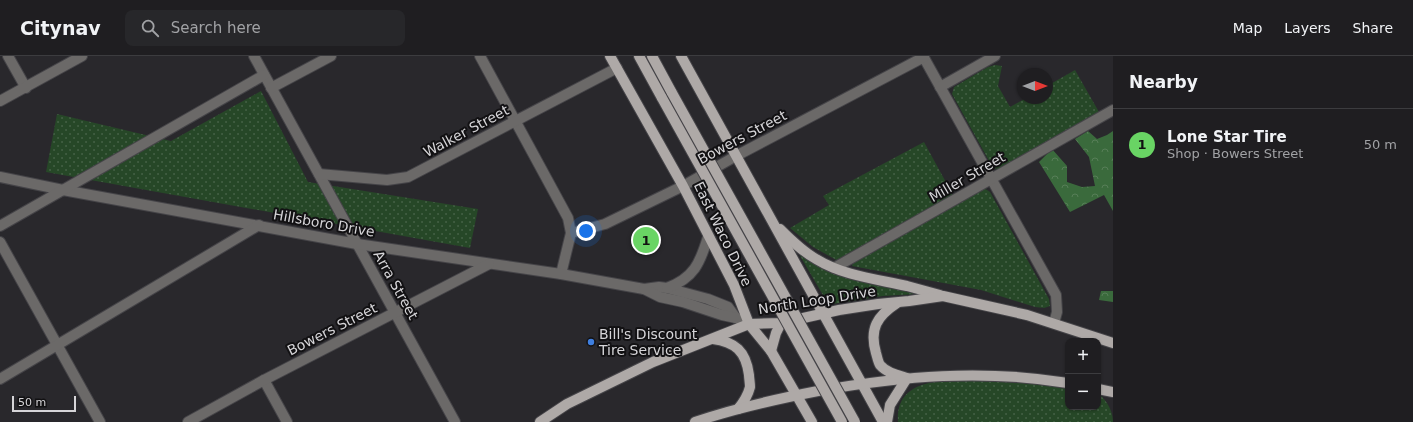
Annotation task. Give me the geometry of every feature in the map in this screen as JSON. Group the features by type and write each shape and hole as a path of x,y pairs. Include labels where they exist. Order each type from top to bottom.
{"main road":[{"name":"East Waco Drive","path":"610,56 683,186 734,285 749,324 771,351 798,395 812,422"},
{"name":"East Waco Drive","path":"639,56 842,422"},
{"name":"East Waco Drive","path":"652,56 855,422"},
{"path":"680,56 883,422"},
{"path":"771,221 799,247 815,259 834,268 868,279 907,286 944,296"},
{"name":"North Loop Drive","path":"540,422 567,404 654,362 749,324 781,322 839,310 944,296 1027,315 1113,343"},
{"path":"898,302 884,311 875,325 874,346 879,364 891,374 907,378"},
{"path":"771,351 776,332 781,322"},
{"path":"711,339 726,341 738,348 744,356 748,370 750,387 745,400 738,409"},
{"path":"695,422 767,401 862,383 907,378 954,375 992,375 1033,378 1065,383"},
{"path":"887,422 890,405 907,378"},
{"path":"1101,390 1113,394"}],"street":[{"path":"8,56 26,88"},
{"path":"0,101 82,56"},
{"name":"Arra Street","path":"254,56 455,422"},
{"path":"271,88 331,56"},
{"path":"480,56 568,218 571,233 561,274"},
{"path":"940,87 995,56"},
{"path":"923,57 1056,296 1057,312 1054,324"},
{"name":"Bowers Street","path":"571,233 605,224 683,186 736,156 923,57"},
{"name":"Walker Street","path":"318,174 388,180 408,177 617,68"},
{"path":"0,226 264,75"},
{"name":"Miller Street","path":"834,268 1113,110"},
{"name":"Hillsboro Drive","path":"0,177 357,244 561,274 644,289 660,297 683,302 736,318 749,324"},
{"path":"0,379 58,346 259,225"},
{"path":"667,288 677,285 692,273 701,260 708,237"},
{"path":"0,242 100,422"},
{"name":"Bowers Street","path":"188,422 264,380 489,264"},
{"name":"Hillsboro Drive","path":"644,289 659,287 667,288 708,299 728,307 736,318"},
{"path":"264,380 287,422"}],"green space":[{"path":"995,65 1002,66 998,86 1010,107 1017,103 1053,104 1053,83 1075,70 1099,112 998,169 993,168 952,94 954,87 988,67"},
{"path":"261,91 308,182 478,209 470,248 46,172 57,114 171,141"},
{"path":"1088,131 1097,139 1113,131 1113,211 1104,195 1070,212 1039,162 1052,149 1067,166 1067,182 1082,187 1095,186 1089,157 1075,139"},
{"path":"924,142 954,197 840,262 813,247 790,228 829,205 823,196"},
{"path":"984,188 990,192 1049,299 1050,306 1044,308 1035,307 981,290 852,266 854,260"},
{"path":"799,254 836,274 858,281 919,291 917,294 883,296 832,304 827,302"},
{"path":"1101,291 1113,291 1113,302 1099,300"},
{"path":"957,380 1026,382 1065,388 1065,410 1101,410 1101,396 1109,406 1113,422 898,422 900,406 906,395 915,388 928,383"}],"place":[{"name":"Lone Star Tire","path":"646,240"},
{"name":"Bill's Discount Tire Service","path":"591,342"}]}
